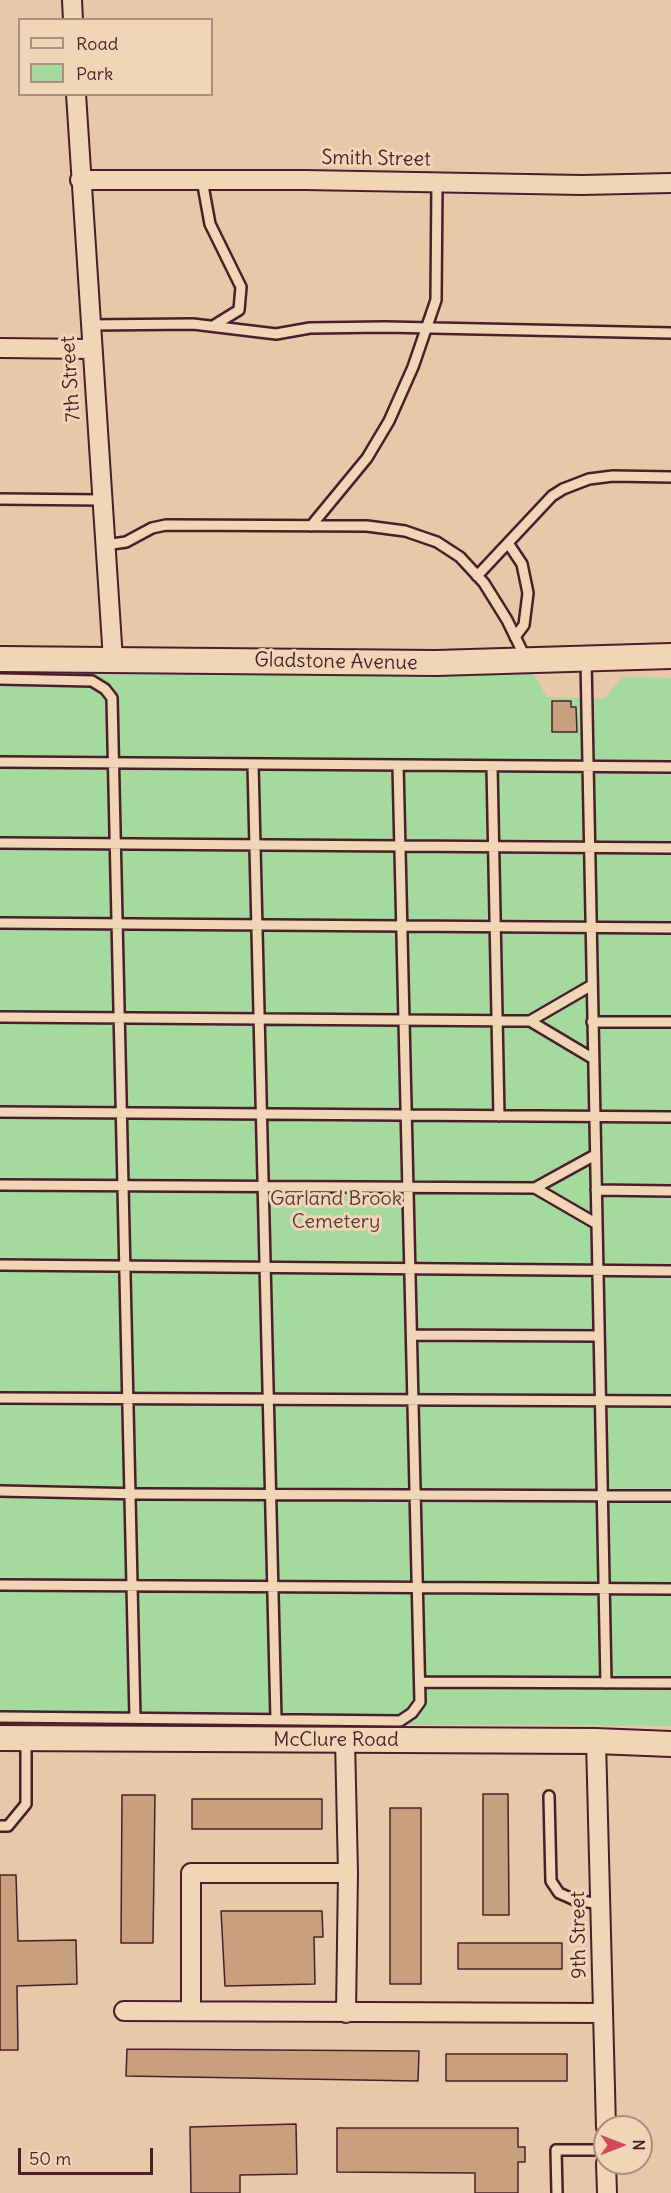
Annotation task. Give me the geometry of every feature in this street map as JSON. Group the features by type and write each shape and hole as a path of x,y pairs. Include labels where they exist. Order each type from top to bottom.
{"street":[{"path":"72,0 73,18"},
{"name":"7th Street","path":"76,96 113,660"},
{"name":"Smith Street","path":"80,180 582,185 671,183"},
{"path":"0,348 92,349"},
{"name":"Gladstone Avenue","path":"0,658 436,663 671,656"},
{"name":"McClure Road","path":"0,1738 596,1741 671,1744"},
{"path":"345,1740 348,1873 346,2013"},
{"name":"9th Street","path":"596,1741 606,2115"},
{"path":"191,2010 191,1873 348,1873"},
{"path":"124,2011 603,2013"},
{"path":"606,2175 607,2193"}],"lane":[{"path":"202,180 210,224 241,287 239,310 213,326"},
{"path":"311,526 367,458 384,430 413,367 436,300 437,183"},
{"path":"90,325 213,326 276,334 310,328 671,333"},
{"path":"477,576 552,496 563,489 589,480 613,476 671,477"},
{"path":"0,499 102,500"},
{"path":"105,545 126,542 152,528 166,525 389,527 423,536 449,548 477,576 516,637 526,660"},
{"path":"508,543 522,564 528,593 524,626 516,637"},
{"path":"585,657 606,1683"},
{"path":"0,679 92,681 105,689 112,698 135,1718"},
{"path":"0,762 671,767"},
{"path":"253,764 276,1719"},
{"path":"0,1717 400,1721 412,1713 420,1702 398,765"},
{"path":"492,766 499,1116"},
{"path":"0,843 671,848"},
{"path":"0,923 671,928"},
{"path":"530,1021 591,985"},
{"path":"0,1017 530,1021 592,1058"},
{"path":"592,1022 671,1022"},
{"path":"0,1112 671,1117"},
{"path":"0,1185 535,1188 595,1155"},
{"path":"535,1188 597,1224"},
{"path":"596,1190 671,1191"},
{"path":"0,1265 671,1271"},
{"path":"412,1335 599,1336"},
{"path":"0,1398 671,1401"},
{"path":"0,1491 671,1496"},
{"path":"0,1585 671,1589"},
{"path":"421,1682 671,1683"},
{"path":"0,1826 8,1826 26,1804 26,1738"},
{"path":"549,1796 551,1881 559,1893 575,1900 601,1904"},
{"path":"557,2193 556,2150 593,2150"}],"green space":[{"name":"Garland Brook Cemetery","path":"0,669 533,673 547,697 604,699 622,677 671,678 671,1726 0,1723"}],"building":[{"path":"552,701 571,701 571,707 576,707 577,732 552,732"},
{"path":"483,1794 508,1794 509,1915 483,1915"},
{"path":"122,1795 155,1795 153,1943 121,1943"},
{"path":"192,1799 322,1799 322,1829 192,1829"},
{"path":"390,1808 421,1808 421,1984 390,1984"},
{"path":"0,1875 16,1875 18,1941 76,1940 77,1984 17,1986 18,2050 0,2050"},
{"path":"221,1911 322,1911 323,1937 314,1937 315,1984 225,1986"},
{"path":"458,1943 562,1943 562,1969 458,1969"},
{"path":"127,2049 419,2051 418,2081 126,2076"},
{"path":"446,2054 567,2054 567,2081 446,2081"},
{"path":"296,2124 297,2174 240,2175 240,2193 191,2193 190,2127"},
{"path":"337,2128 518,2128 518,2147 525,2147 525,2162 518,2162 518,2193 475,2193 475,2173 337,2172"}]}
